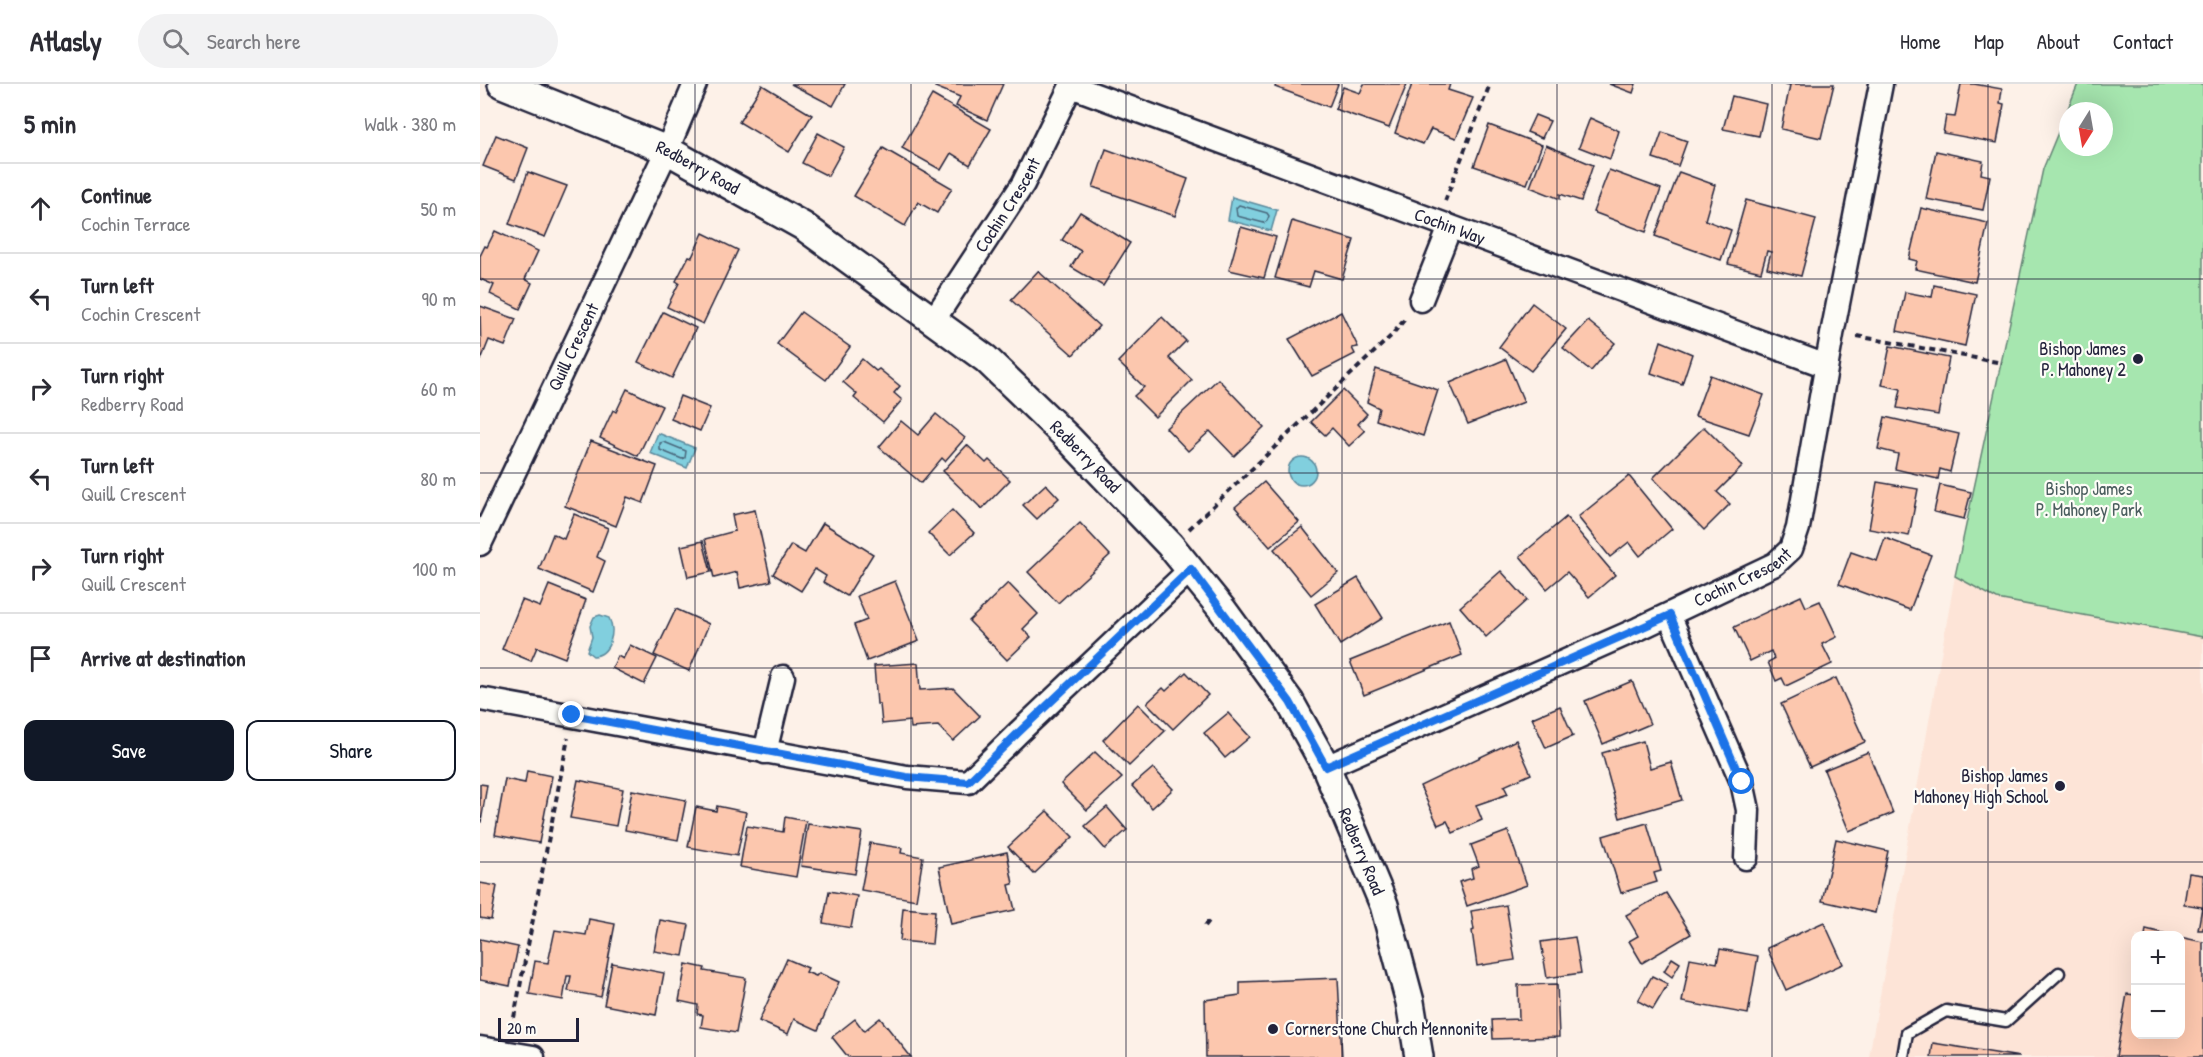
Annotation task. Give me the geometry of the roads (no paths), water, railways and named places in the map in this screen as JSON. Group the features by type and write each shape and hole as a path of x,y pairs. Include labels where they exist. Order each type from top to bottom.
{"street":[{"name":"Redberry Road","path":"502,84 667,150 803,226 986,359 1069,439 1191,569 1290,702 1326,767 1384,904 1410,1002 1419,1057"},
{"name":"Quill Crescent","path":"480,544 667,150 695,84"},
{"name":"Cochin Crescent","path":"1326,767 1670,615 1774,564 1791,549 1798,528 1826,366 1881,84"},
{"name":"Cochin Crescent","path":"933,321 1023,184 1072,85"},
{"name":"Cochin Way","path":"1072,85 1826,366"},
{"path":"1421,300 1450,227"},
{"path":"480,699 906,777 968,782 1191,569"},
{"path":"1670,615 1742,782 1748,810 1746,858"},
{"path":"765,752 783,677"},
{"path":"480,1048 533,1057"}],"lane":[{"path":"1903,1057 1907,1033 1946,1011 2006,1021 2059,973"}],"water":[{"path":"1232,197 1277,210 1271,231 1228,220"},
{"path":"658,433 695,448 687,468 650,453"},
{"path":"1302,457 1312,461 1316,471 1312,481 1302,485 1292,481 1288,471 1292,461"},
{"path":"600,615 609,618 612,630 610,642 604,652 593,656 587,651 592,637 590,626 594,617"}],"place":[{"name":"Bishop James P. Mahoney 2","path":"2138,359"},
{"name":"Bishop James Mahoney High School","path":"2060,786"},
{"name":"Cornerstone Church Mennonite","path":"1273,1029"}],"park label":[{"name":"Bishop James P. Mahoney Park","path":"2089,499"}]}
